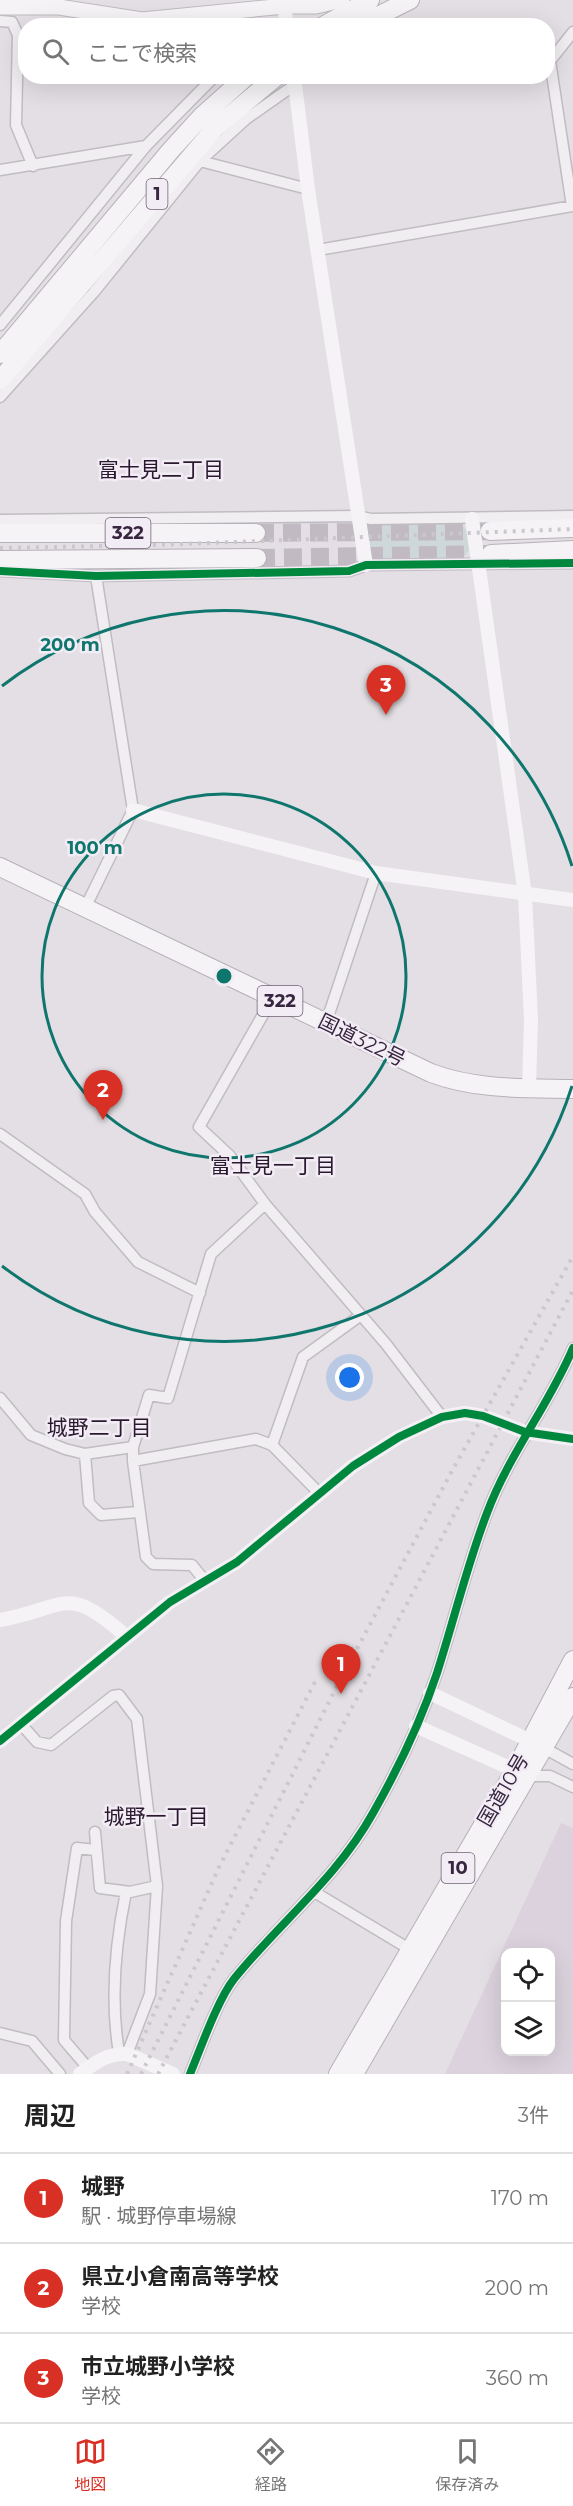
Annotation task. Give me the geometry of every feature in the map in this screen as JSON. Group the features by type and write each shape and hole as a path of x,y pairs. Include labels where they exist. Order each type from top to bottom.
{"highway":[{"path":"337,18 370,0"},
{"path":"374,18 410,0"},
{"name":"1","path":"0,354 171,150 202,116 238,84"},
{"name":"1","path":"0,380 215,128 267,84"},
{"path":"0,346 38,310"},
{"path":"490,531 573,528"},
{"name":"322","path":"0,533 256,533"},
{"path":"484,559 573,550"},
{"name":"322","path":"0,560 257,558"},
{"name":"国道322号","path":"0,867 455,1082 573,1089"},
{"name":"国道10号","path":"354,2074 538,1744 573,1660"},
{"name":"国道10号","path":"538,1744 573,1697"},
{"name":"国道10号","path":"338,2074 411,1950 522,1773"}],"main road":[{"path":"285,18 300,0"},
{"path":"286,18 316,6 342,0"},
{"path":"0,7 59,7 129,18"}],"street":[{"path":"0,21 12,22 18,35 16,125 33,166"},
{"path":"555,55 573,32"},
{"path":"0,325 146,146 207,84"},
{"path":"0,397 94,292 200,161 246,118 290,84"},
{"path":"295,84 308,189 366,565"},
{"path":"318,250 572,206 553,84"},
{"path":"0,170 146,146"},
{"path":"200,161 308,189"},
{"path":"0,520 357,516 371,519 472,519 573,516"},
{"path":"472,519 484,559 525,895 531,1019 529,1088"},
{"path":"0,571 96,576 349,571 366,565 484,559 573,563"},
{"path":"86,906 132,810 96,576"},
{"path":"132,810 376,873 573,900"},
{"path":"326,1023 376,873"},
{"path":"273,997 199,1127 230,1156 265,1204 361,1315 442,1418"},
{"path":"0,1134 85,1194 95,1212 138,1262 200,1293"},
{"path":"205,1581 192,1565 153,1564 149,1561 138,1512 133,1447 149,1395 168,1398 211,1254 265,1204"},
{"path":"272,1445 303,1357 361,1315"},
{"path":"190,2074 232,1981 316,1893 351,1850 374,1813 430,1693 487,1512 525,1432 561,1376 573,1348"},
{"path":"0,1398 31,1436 85,1454 133,1447"},
{"path":"0,1741 170,1602 237,1562 319,1493 378,1449 442,1418 465,1413 476,1414 525,1432 573,1439"},
{"path":"133,1461 256,1439 272,1445 319,1493"},
{"path":"85,1454 89,1503 101,1515 138,1512"},
{"path":"0,1620 55,1603 74,1603 95,1611 126,1637"},
{"path":"430,1693 538,1744 573,1764"},
{"path":"21,1724 40,1744 51,1745 113,1696 119,1695 137,1719 157,1886 150,1994 123,2053"},
{"path":"416,1726 522,1773 550,1776 573,1787"},
{"path":"95,1832 100,1888 126,1892 157,1886"},
{"path":"95,1850 77,1848 66,1921 64,2040 84,2071 107,2056 123,2053 173,2074"},
{"path":"123,2053 114,2024 116,1943 126,1892"},
{"path":"316,1893 411,1950"},
{"path":"0,2033 32,2041 60,2074"}],"shaded area":[{"path":"461,523 466,530 469,550 463,559 376,561 370,554 367,532 372,524"},
{"path":"561,1823 573,1828 573,2074 445,2074 501,1953 501,2056 555,2056 555,1948 503,1948"}],"tunnel":[{"path":"256,533 490,531"},
{"path":"257,558 491,554"}],"railway":[{"path":"0,548 156,545 573,529"},
{"path":"141,2074 336,1688 453,1469 573,1256"},
{"path":"158,2074 573,1290"},
{"path":"127,2074 219,1867 316,1680"}],"cycle path":[{"path":"0,571 96,576 349,571 366,565 573,563"},
{"path":"190,2074 216,2012 234,1979 343,1858 373,1813 391,1779 431,1691 473,1552 496,1491 553,1390 573,1348"},
{"path":"0,1741 170,1602 237,1562 353,1466 399,1437 442,1417 465,1413 483,1416 525,1432 573,1439"}],"place":[{"name":"市立城野小学校","path":"386,715"},
{"name":"県立小倉南高等学校","path":"103,1120"},
{"name":"城野","path":"341,1694"}],"district":[{"name":"富士見二丁目","path":"161,469"},
{"name":"富士見一丁目","path":"273,1165"},
{"name":"城野二丁目","path":"99,1427"},
{"name":"城野一丁目","path":"156,1816"}]}
